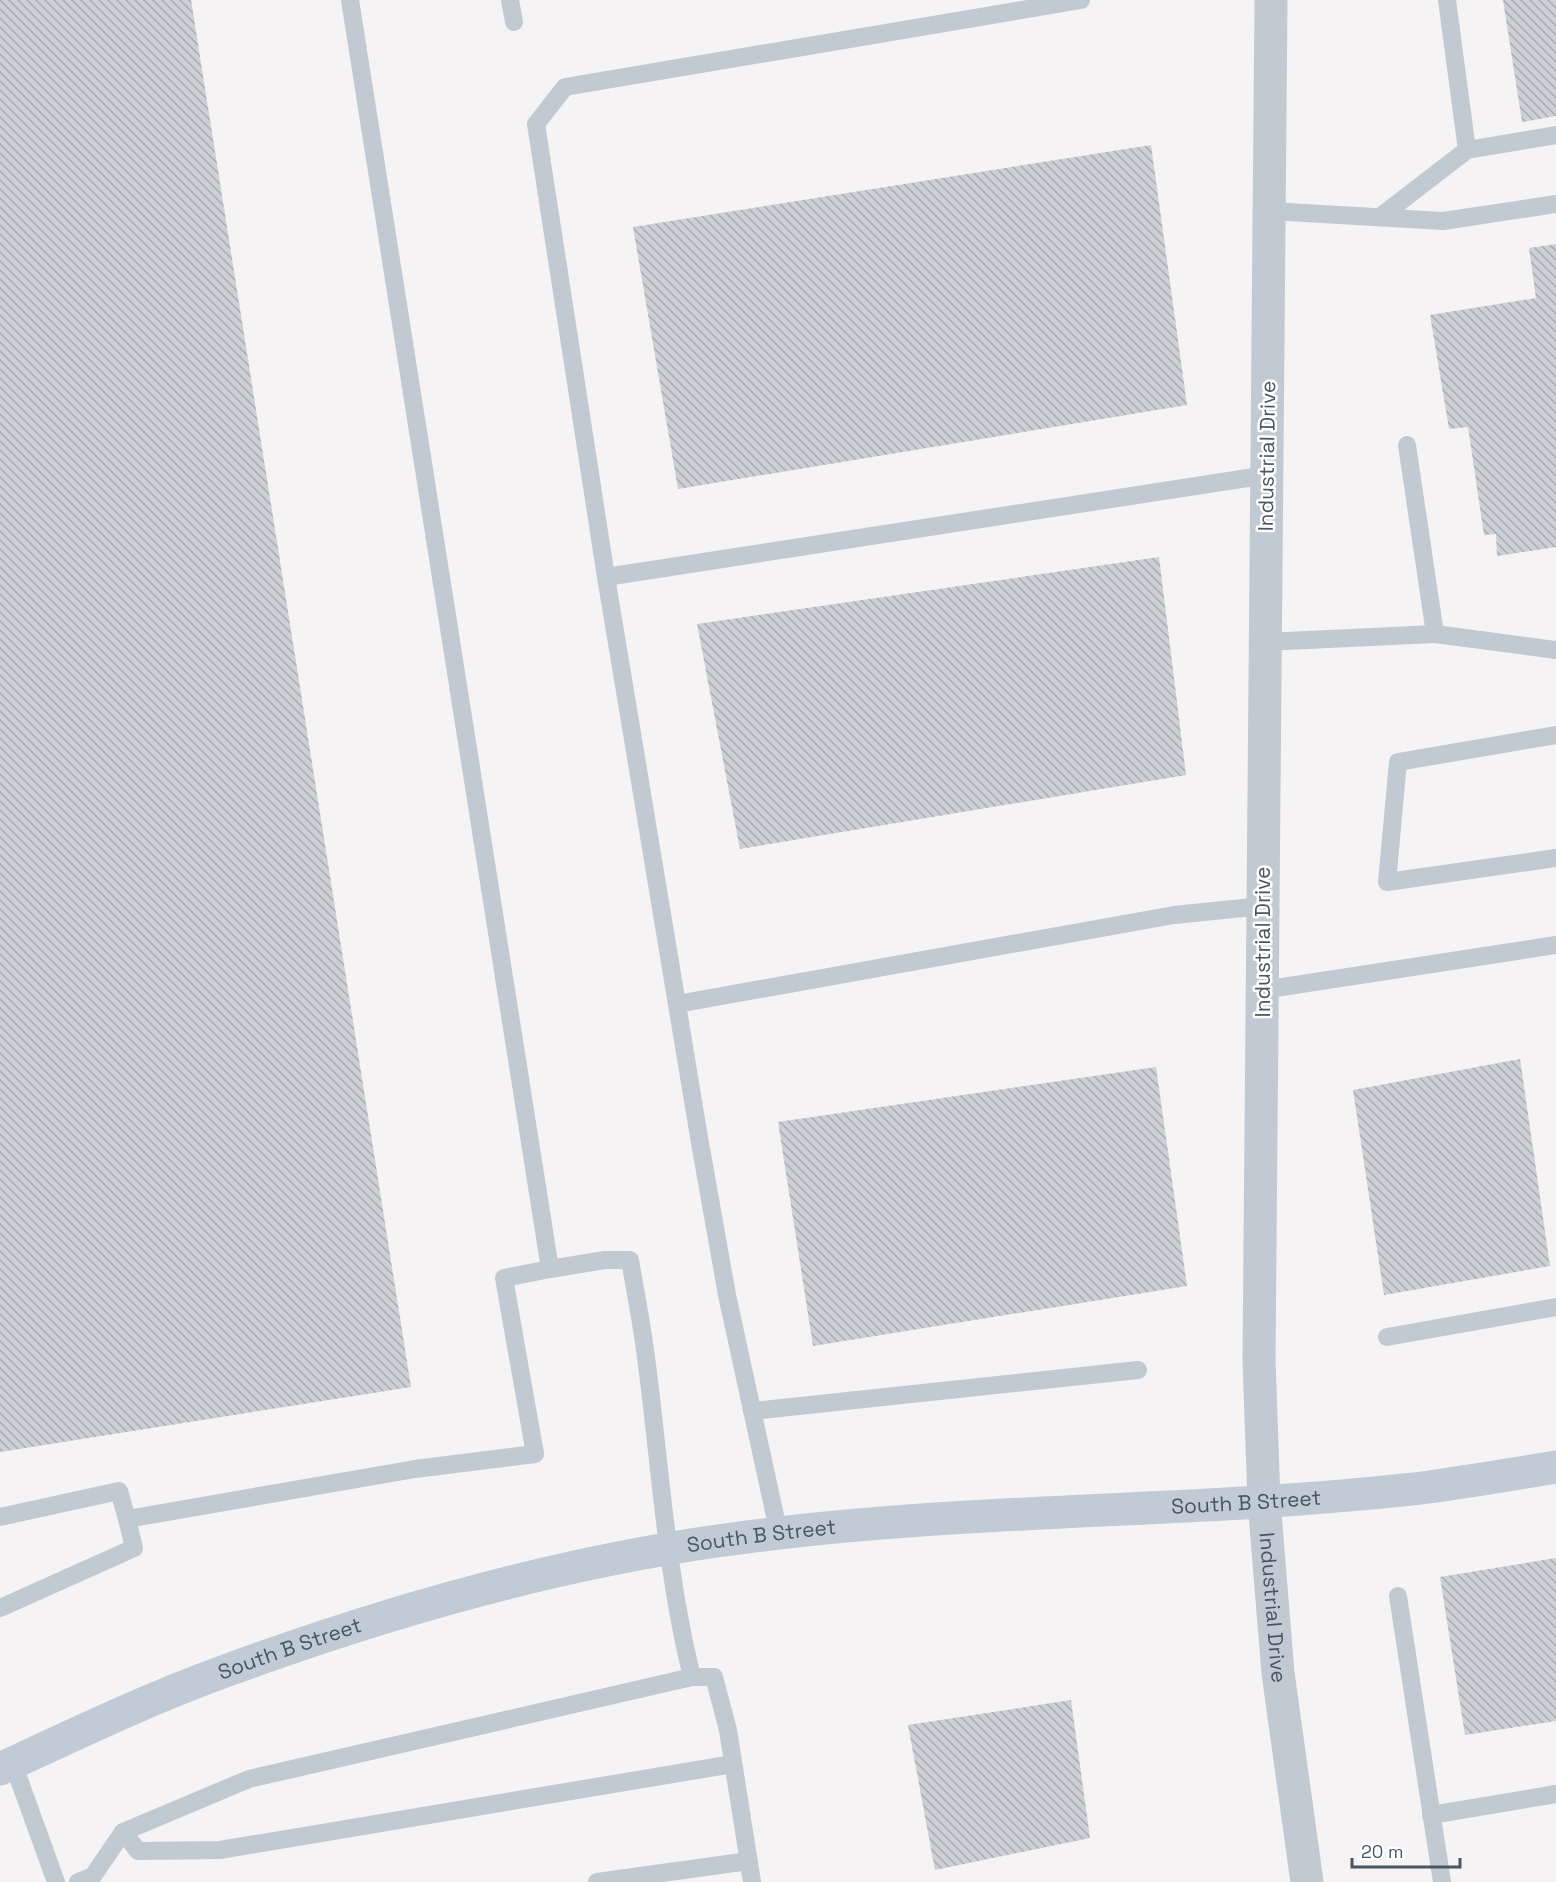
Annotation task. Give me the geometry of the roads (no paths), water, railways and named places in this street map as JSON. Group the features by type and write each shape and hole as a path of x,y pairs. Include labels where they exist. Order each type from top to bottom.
{"street":[{"name":"Industrial Drive","path":"1272,0 1259,1360 1264,1501 1278,1673 1307,1882"},
{"name":"South B Street","path":"7,1766 103,1721 226,1670 366,1622 585,1565 667,1549 866,1523 1264,1501 1426,1487 1556,1467"}],"lane":[{"path":"350,0 550,1269"},
{"path":"510,0 514,22"},
{"path":"778,1534 727,1295 677,1004 606,577 537,124 565,87 1081,0"},
{"path":"1447,0 1467,150"},
{"path":"1380,217 1467,150 1556,135"},
{"path":"1270,210 1443,221 1556,204"},
{"path":"1407,445 1435,634"},
{"path":"606,577 1267,475"},
{"path":"1265,642 1435,634 1556,650"},
{"path":"1556,735 1398,762 1387,882 1556,858"},
{"path":"677,1004 1174,915 1263,906"},
{"path":"1262,990 1556,945"},
{"path":"127,1519 415,1469 534,1455 504,1278 605,1260 630,1260 645,1349 667,1549 680,1625 692,1677"},
{"path":"1387,1337 1556,1307"},
{"path":"752,1411 1138,1370"},
{"path":"0,1517 119,1491 134,1548 0,1608"},
{"path":"1398,1596 1442,1882"},
{"path":"78,1882 93,1876 123,1832 249,1779 692,1677 714,1677 728,1730 753,1882"},
{"path":"123,1832 138,1851 220,1850 733,1764"},
{"path":"7,1766 56,1882"},
{"path":"1431,1815 1556,1794"},
{"path":"597,1882 749,1861"}]}
